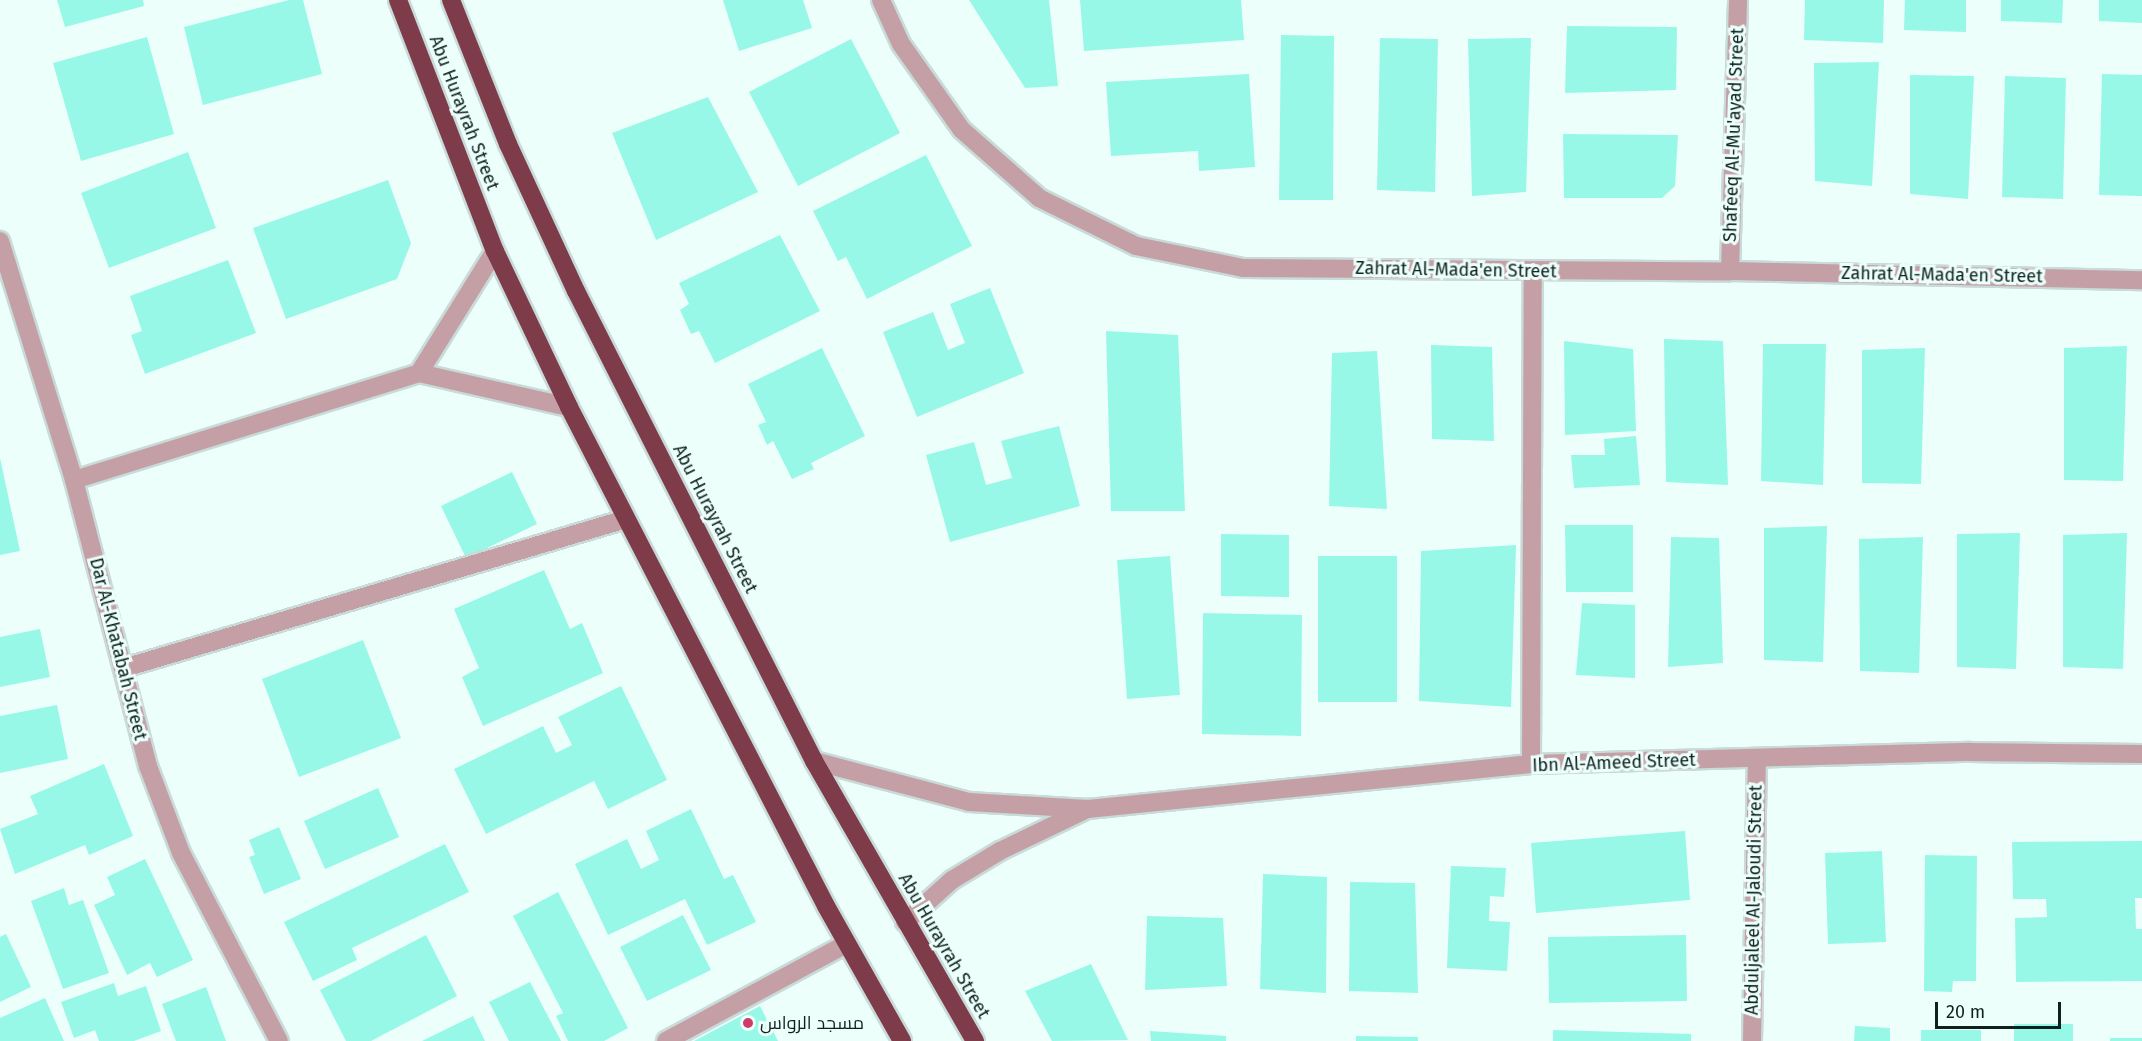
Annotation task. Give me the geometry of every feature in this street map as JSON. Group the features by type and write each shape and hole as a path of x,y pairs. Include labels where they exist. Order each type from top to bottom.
{"highway":[{"name":"Abu Hurayrah Street","path":"398,0 495,251 568,407 846,944 902,1041"},
{"name":"Abu Hurayrah Street","path":"451,0 508,144 576,291 814,761 975,1041"}],"street":[{"name":"Zahrat Al-Mada'en Street","path":"881,0 901,44 962,130 1039,198 1136,246 1243,268 1730,271 2142,280"},
{"name":"Shafeeq Al-Mu'ayad Street","path":"1730,271 1738,0"},
{"name":"Dar Al-Khatabah Street","path":"0,241 74,480 148,766 181,853 279,1041"},
{"path":"419,374 495,251"},
{"path":"1531,765 1533,271"},
{"path":"74,480 419,374 568,407"},
{"path":"124,669 626,519"},
{"name":"Ibn Al-Ameed Street","path":"814,761 969,802 1088,809 1531,765 1970,752 2142,754"},
{"name":"Abduljaleel Al-Jaloudi Street","path":"1752,1041 1757,759"},
{"name":"Ibn Al-Ameed Street","path":"905,921 952,880 990,856 1088,809"},
{"path":"666,1041 846,944"}],"building":[{"path":"57,0 143,0 144,6 65,27"},
{"path":"289,0 303,0 322,74 203,105 184,27"},
{"path":"723,0 803,0 812,28 739,51"},
{"path":"969,0 1049,0 1058,86 1025,88"},
{"path":"1080,0 1241,0 1244,40 1084,51"},
{"path":"1805,0 1884,0 1883,43 1804,40"},
{"path":"1905,0 1966,0 1966,32 1904,30"},
{"path":"2001,0 2063,0 2062,23 2001,21"},
{"path":"2099,0 2142,0 2142,23 2099,21"},
{"path":"1567,26 1677,27 1676,90 1565,93"},
{"path":"1281,35 1334,36 1333,200 1279,200"},
{"path":"147,37 174,134 81,161 53,63"},
{"path":"1380,38 1438,39 1435,192 1377,190"},
{"path":"1531,38 1526,192 1472,196 1468,39"},
{"path":"851,39 900,133 798,186 749,92"},
{"path":"1879,62 1872,186 1815,181 1814,63"},
{"path":"1249,74 1255,167 1199,171 1198,151 1111,156 1106,82"},
{"path":"2102,74 2142,75 2142,196 2099,195"},
{"path":"1910,75 1974,76 1968,199 1910,194"},
{"path":"2005,76 2066,78 2063,199 2002,197"},
{"path":"708,97 758,192 656,240 612,133"},
{"path":"1563,134 1678,135 1675,186 1662,198 1564,198"},
{"path":"188,152 216,228 109,268 81,193"},
{"path":"926,155 972,246 867,299 846,257 838,261 813,211"},
{"path":"388,180 411,243 397,279 286,319 253,228"},
{"path":"780,235 820,311 715,363 699,331 691,334 680,310 689,304 679,283"},
{"path":"228,260 256,333 145,374 131,335 142,331 130,296"},
{"path":"990,288 1024,373 917,417 883,332 933,312 948,350 965,343 950,304"},
{"path":"1106,331 1178,335 1185,511 1111,511"},
{"path":"1664,339 1723,341 1728,485 1666,482"},
{"path":"1564,341 1633,349 1636,431 1565,435"},
{"path":"1763,344 1826,344 1823,485 1761,481"},
{"path":"1431,345 1492,347 1494,441 1432,439"},
{"path":"2127,346 2123,481 2064,480 2064,348"},
{"path":"822,348 865,436 811,463 814,469 792,479 773,441 767,445 758,425 766,422 748,384"},
{"path":"1925,348 1921,484 1862,483 1862,350"},
{"path":"1377,351 1387,509 1329,506 1332,353"},
{"path":"1059,426 1080,506 950,542 926,455 974,442 986,485 1012,478 1001,441"},
{"path":"1636,436 1640,485 1574,488 1571,455 1605,455 1604,439"},
{"path":"0,458 20,551 0,555"},
{"path":"512,472 537,524 466,558 441,506"},
{"path":"1565,525 1633,525 1633,592 1566,592"},
{"path":"1827,526 1823,662 1764,660 1764,528"},
{"path":"2020,533 2016,669 1957,667 1957,534"},
{"path":"2127,533 2123,669 2063,667 2063,535"},
{"path":"1221,534 1289,535 1289,597 1221,596"},
{"path":"1671,537 1719,538 1723,663 1668,667"},
{"path":"1923,537 1919,673 1860,671 1859,539"},
{"path":"1516,545 1511,707 1419,701 1421,551"},
{"path":"1170,556 1180,695 1127,699 1117,560"},
{"path":"1318,556 1397,556 1397,702 1318,702"},
{"path":"544,570 570,629 582,623 603,673 483,726 462,677 479,668 454,609"},
{"path":"1582,603 1635,605 1635,678 1576,675"},
{"path":"1203,613 1302,615 1301,736 1202,734"},
{"path":"40,629 50,677 0,687 0,637"},
{"path":"363,640 401,738 299,777 262,679"},
{"path":"621,686 667,780 608,809 594,781 486,834 454,769 543,726 556,753 572,745 558,717"},
{"path":"57,705 68,759 0,773 0,716"},
{"path":"104,764 133,836 89,855 85,845 15,874 0,829 38,814 30,796"},
{"path":"378,788 399,837 325,869 304,821"},
{"path":"691,809 724,879 733,875 756,922 707,945 685,899 608,935 575,864 627,839 641,869 659,860 646,831"},
{"path":"279,827 301,879 264,894 249,857 255,855 249,840"},
{"path":"1685,831 1690,900 1536,913 1531,843"},
{"path":"2142,841 2142,898 2135,898 2136,929 2142,929 2142,981 2016,982 2015,918 2047,917 2046,899 2013,899 2012,842"},
{"path":"445,844 469,892 352,948 357,960 313,981 284,922"},
{"path":"1882,851 1886,942 1828,944 1825,853"},
{"path":"1925,855 1977,856 1976,981 1953,981 1952,992 1924,991"},
{"path":"145,859 193,960 157,977 150,963 127,975 94,905 115,895 107,877"},
{"path":"1451,866 1506,868 1504,897 1490,896 1489,921 1510,922 1507,971 1447,968"},
{"path":"1263,874 1327,877 1326,993 1260,989"},
{"path":"1350,882 1415,883 1418,993 1349,991"},
{"path":"64,888 69,905 83,900 109,973 63,989 31,901"},
{"path":"558,892 628,1028 604,1041 568,1041 556,1016 563,1013 513,916"},
{"path":"683,915 711,970 647,1001 620,947"},
{"path":"1147,916 1223,918 1227,986 1145,990"},
{"path":"6,934 31,987 0,1002 0,937"},
{"path":"426,935 457,996 371,1041 346,1041 320,990"},
{"path":"1686,935 1687,1001 1549,1003 1548,937"},
{"path":"1091,964 1128,1040 1052,1041 1025,991"},
{"path":"530,982 561,1041 509,1041 489,1002"},
{"path":"114,983 118,996 146,986 161,1031 134,1041 99,1041 95,1030 74,1038 61,1002"},
{"path":"206,987 226,1041 176,1041 162,1004"},
{"path":"45,998 64,1041 0,1041 0,1018"},
{"name":"مسجد الرواس","path":"760,1006 778,1041 694,1041"},
{"path":"473,1016 485,1041 422,1041"},
{"path":"2014,1024 2073,1024 2073,1041 2014,1041"},
{"path":"1855,1026 1890,1028 1890,1041 1854,1041"},
{"path":"1553,1030 1691,1034 1691,1041 1553,1041"},
{"path":"1921,1030 1981,1030 1981,1041 1921,1041"},
{"path":"1150,1031 1226,1036 1226,1041 1151,1041"},
{"path":"1356,1036 1418,1037 1418,1041 1356,1041"},
{"path":"2110,1038 2142,1038 2142,1041 2110,1041"}],"place":[{"name":"مسجد الرواس","path":"748,1023"}]}
